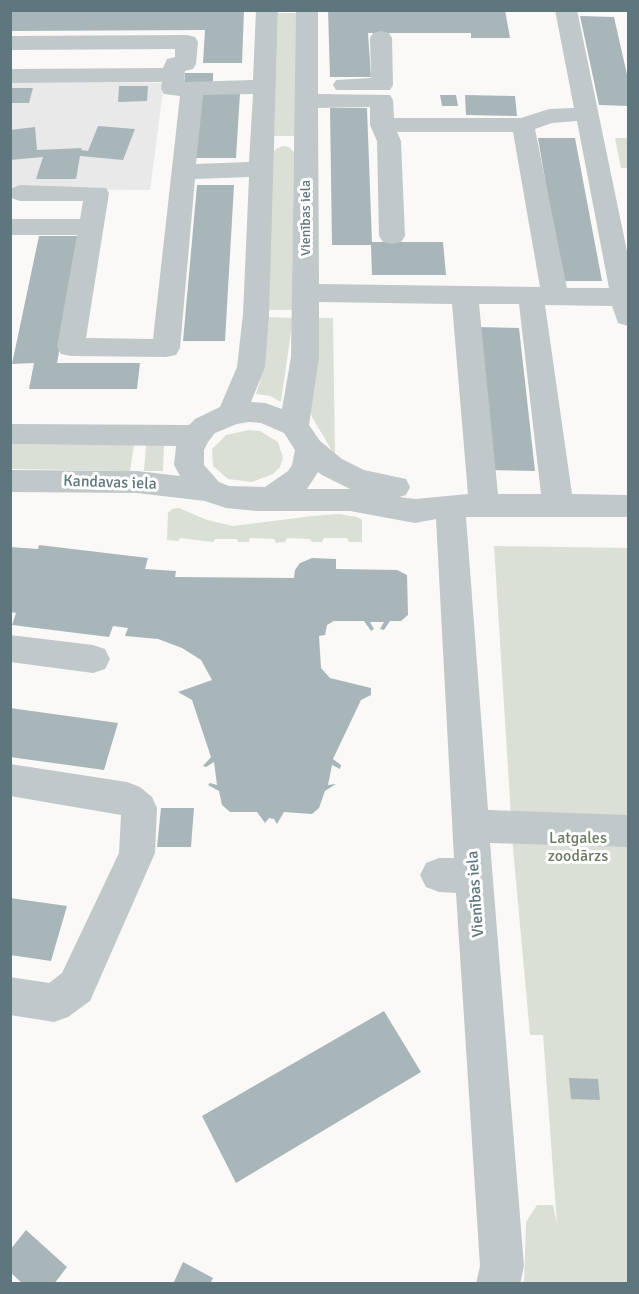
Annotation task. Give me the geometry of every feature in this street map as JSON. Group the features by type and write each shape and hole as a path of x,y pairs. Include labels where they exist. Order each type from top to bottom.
{"street":[{"path":"232,414 251,367 267,10"},
{"name":"Vienības iela","path":"302,437 306,293 307,10"},
{"path":"306,293 543,296 626,308 566,10"},
{"path":"306,92 382,85 381,38"},
{"path":"10,43 187,42 185,64 175,64 183,82 183,172 166,348 71,347 97,193 19,192"},
{"path":"37,43 19,76 265,87"},
{"path":"306,92 382,100 382,125 389,141 392,236"},
{"path":"382,125 523,125 549,116 587,114"},
{"path":"523,125 543,296 558,506"},
{"path":"183,172 262,158 291,142 306,147"},
{"path":"10,227 90,226"},
{"name":"Vienības iela","path":"465,295 472,826 456,876 495,1153 502,1266 498,1284"},
{"name":"Kandavas iela","path":"196,436 211,423 232,414 265,413 302,437 332,467 358,480 416,490 467,505"},
{"path":"10,434 196,436 189,450 189,465 196,478 208,490"},
{"name":"Kandavas iela","path":"257,500 274,496 299,479 307,465 302,437"},
{"name":"Kandavas iela","path":"10,481 137,482 208,490 226,497 257,500 350,500 415,511 467,505 628,506"},
{"path":"10,648 93,659"},
{"path":"10,780 127,798 139,808 137,853 76,987 54,1004 10,996"},
{"path":"472,826 628,831"}],"shaded area":[{"path":"11,83 164,83 150,190 11,189"}],"green space":[{"path":"278,13 297,13 295,136 274,136"},
{"path":"615,138 628,138 628,168 621,168"},
{"path":"282,146 289,147 294,152 292,310 267,310 273,151"},
{"path":"267,317 293,318 281,402 270,396 256,394 264,367"},
{"path":"317,318 333,318 335,456 312,417 308,404"},
{"path":"249,430 260,431 278,442 283,458 280,467 273,474 252,482 228,479 213,466 212,449 226,435"},
{"path":"11,444 134,445 130,471 11,469"},
{"path":"146,445 164,445 163,471 144,471"},
{"path":"179,508 207,520 233,526 339,514 357,517 362,520 362,542 349,542 347,538 324,538 322,542 312,542 310,539 287,538 285,542 276,543 274,539 250,538 249,542 238,542 237,539 215,539 213,542 180,538 178,541 167,540 168,513 172,509"},
{"name":"Latgales zoodārzs","path":"494,546 628,548 628,1283 524,1283 526,1222 537,1205 553,1205 557,1224 543,1035 530,1035 513,848"}],"building":[{"path":"244,10 242,63 203,63 205,30 10,31 10,11"},
{"path":"328,10 505,10 510,38 471,38 471,33 368,33 371,77 330,77"},
{"path":"580,16 614,17 628,79 628,106 599,105"},
{"path":"185,73 213,73 213,85 184,85"},
{"path":"119,86 148,86 147,101 118,102"},
{"path":"10,88 33,88 29,103 10,103"},
{"path":"200,93 240,93 236,158 195,158"},
{"path":"440,95 456,95 458,106 442,106"},
{"path":"465,95 515,96 517,116 466,115"},
{"path":"330,108 367,108 372,242 443,242 446,275 372,275 371,245 332,245"},
{"path":"98,126 135,129 123,160 80,156 76,179 36,179 43,157 10,160 10,130 35,127 37,150 82,148 81,150 88,151"},
{"path":"538,138 575,138 602,281 562,281"},
{"path":"197,185 234,185 225,341 183,341"},
{"path":"39,236 80,236 57,363 140,363 137,389 29,389 34,363 12,364"},
{"path":"477,327 519,328 535,471 489,470"},
{"path":"39,545 148,558 145,569 176,571 175,577 294,578 295,570 300,563 312,558 336,559 336,569 397,570 407,575 408,615 401,621 390,621 384,630 380,629 384,622 370,622 374,629 371,631 364,621 334,621 327,625 325,635 319,636 321,668 330,678 371,688 371,695 361,700 333,759 341,765 340,769 332,765 328,785 336,784 325,791 319,808 312,814 284,812 277,824 274,819 269,818 265,823 257,812 230,812 222,805 219,791 208,785 210,783 217,785 214,762 206,767 203,766 211,757 192,700 178,692 212,680 201,660 182,648 158,639 125,636 128,628 113,626 109,637 12,625 16,613 10,612 10,547 38,549"},
{"path":"10,708 118,723 104,770 10,757"},
{"path":"161,808 194,808 191,847 157,847"},
{"path":"10,898 67,906 51,961 10,955"},
{"path":"384,1011 421,1072 236,1183 202,1116"},
{"path":"569,1078 598,1079 600,1100 571,1099"},
{"path":"26,1230 67,1267 54,1284 23,1284 10,1272 10,1250"},
{"path":"183,1262 213,1278 210,1284 173,1284"}]}
